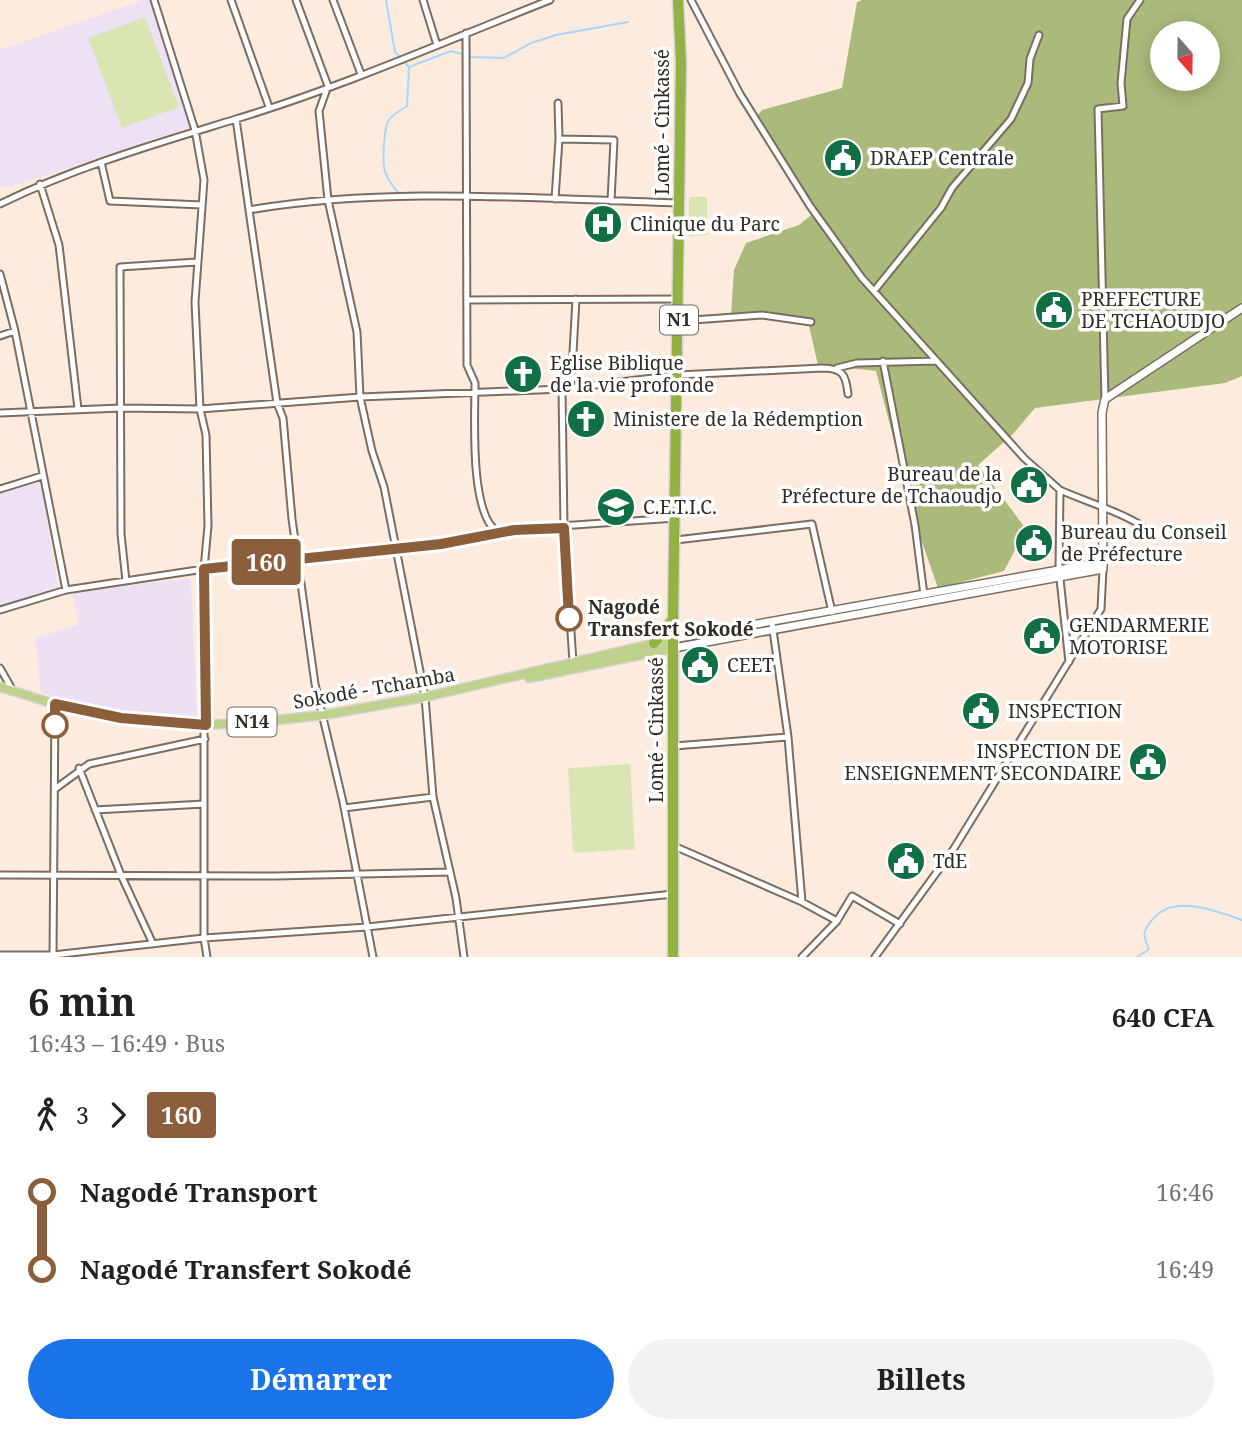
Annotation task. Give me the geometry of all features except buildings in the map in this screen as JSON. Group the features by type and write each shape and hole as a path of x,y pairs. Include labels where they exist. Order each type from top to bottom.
{"highway":[{"name":"Lomé - Cinkassé","path":"673,957 673,619 680,203 678,0"},
{"path":"654,643 673,619"}],"main road":[{"path":"674,643 1103,566 1102,413 1105,398 1242,308"},
{"path":"773,626 924,595 1059,574"},
{"name":"Sokodé - Tchamba","path":"0,687 55,704 121,718 206,725 324,715 506,680 654,643 674,643"},
{"name":"Sokodé - Tchamba","path":"506,680 531,678 674,643"}],"street":[{"path":"154,0 195,130 204,180 197,262 196,350 200,409 206,435 208,527 204,569 204,938 207,957"},
{"path":"232,0 270,107"},
{"path":"296,0 328,86 319,111 328,201 357,332 360,397 397,548 425,697 433,797 459,917 464,957"},
{"path":"333,0 361,74"},
{"path":"423,0 437,45"},
{"path":"0,204 40,184 270,107 402,59 550,0"},
{"path":"691,0 740,94 810,206 874,291 1024,458 1060,490 1130,518 1142,526"},
{"path":"1105,398 1098,109 1123,106 1121,83 1127,19 1140,0"},
{"path":"466,33 467,365 475,383 480,508 491,527 498,532"},
{"path":"874,291 941,208 952,188 1011,119 1028,83 1030,60 1039,35"},
{"path":"555,199 559,139 558,103"},
{"path":"236,119 278,403 283,418 315,684 344,808 373,957"},
{"path":"559,139 614,140 611,201"},
{"path":"101,162 110,201 202,205"},
{"path":"40,184 59,245 78,409"},
{"path":"249,210 328,201 467,197 680,203"},
{"path":"126,581 121,534 120,267 197,262"},
{"path":"0,274 32,411 42,476 66,590"},
{"path":"571,388 576,299"},
{"path":"467,300 679,299"},
{"path":"678,321 762,315 811,322"},
{"path":"0,336 15,331"},
{"path":"0,413 121,408 200,409 360,397 571,388 678,375 837,368 883,361 937,361"},
{"path":"883,361 915,525 924,595"},
{"path":"837,368 845,375 848,394"},
{"path":"562,388 564,528 573,662"},
{"path":"0,489 42,476"},
{"path":"1060,490 1059,574 1069,662"},
{"path":"0,610 66,590 204,569 397,548 484,537 498,532 676,519"},
{"path":"676,540 812,524 832,612"},
{"path":"875,957 953,850 1101,609 1103,566"},
{"path":"773,626 788,737 802,902"},
{"path":"0,668 13,691"},
{"path":"53,956 55,704"},
{"path":"674,746 788,737"},
{"path":"55,789 79,768 205,739"},
{"path":"79,768 121,875 153,944"},
{"path":"344,808 433,797"},
{"path":"95,810 204,804"},
{"path":"674,846 802,902 837,921"},
{"path":"0,875 450,872"},
{"path":"0,955 53,956 204,938 367,927 673,894"},
{"path":"802,957 837,921 852,897 900,923"}],"shaded area":[{"path":"148,0 153,12 190,127 13,186 0,187 0,50"},
{"path":"41,482 58,587 0,606 0,492"},
{"path":"191,578 197,718 105,708 41,693 35,638 79,624 72,593"}],"green space":[{"path":"862,0 1242,0 1242,376 1225,383 1035,408 1013,434 978,465 1026,529 1004,571 938,588 914,519 876,371 818,365 807,317 731,314 734,270 746,243 799,225 816,211 758,115 762,110 842,88 857,2"},
{"path":"145,17 179,107 122,128 88,38"},
{"path":"689,197 707,197 707,235 689,236"},
{"path":"630,764 635,849 573,853 568,768"}],"waterway":[{"path":"386,0 395,52 400,57"},
{"path":"404,61 409,67 451,51 472,57 504,58 531,43 556,35 628,22"},
{"path":"401,195 388,178 383,153 388,121 407,106 409,67"},
{"path":"1137,957 1149,949 1145,934 1149,924 1161,912 1171,907 1196,906 1242,920"}],"bus line":[{"name":"160","path":"55,725 55,704 121,718 206,725 204,569 441,544 531,528 564,528 569,618"}],"place":[{"name":"DRAEP Centrale","path":"843,158"},
{"name":"Clinique du Parc","path":"603,224"},
{"name":"PREFECTURE DE TCHAOUDJO","path":"1054,310"},
{"name":"Eglise Biblique de la vie profonde","path":"523,374"},
{"name":"Ministere de la Rédemption","path":"586,419"},
{"name":"Bureau de la Préfecture de Tchaoudjo","path":"1029,485"},
{"name":"C.E.T.I.C.","path":"616,507"},
{"name":"Bureau du Conseil de Préfecture","path":"1034,543"},
{"name":"Nagodé Transfert Sokodé","path":"569,618"},
{"name":"GENDARMERIE MOTORISE","path":"1042,636"},
{"name":"CEET","path":"700,665"},
{"name":"INSPECTION","path":"981,711"},
{"name":"INSPECTION DE ENSEIGNEMENT SECONDAIRE","path":"1148,762"},
{"name":"TdE","path":"906,861"}]}
